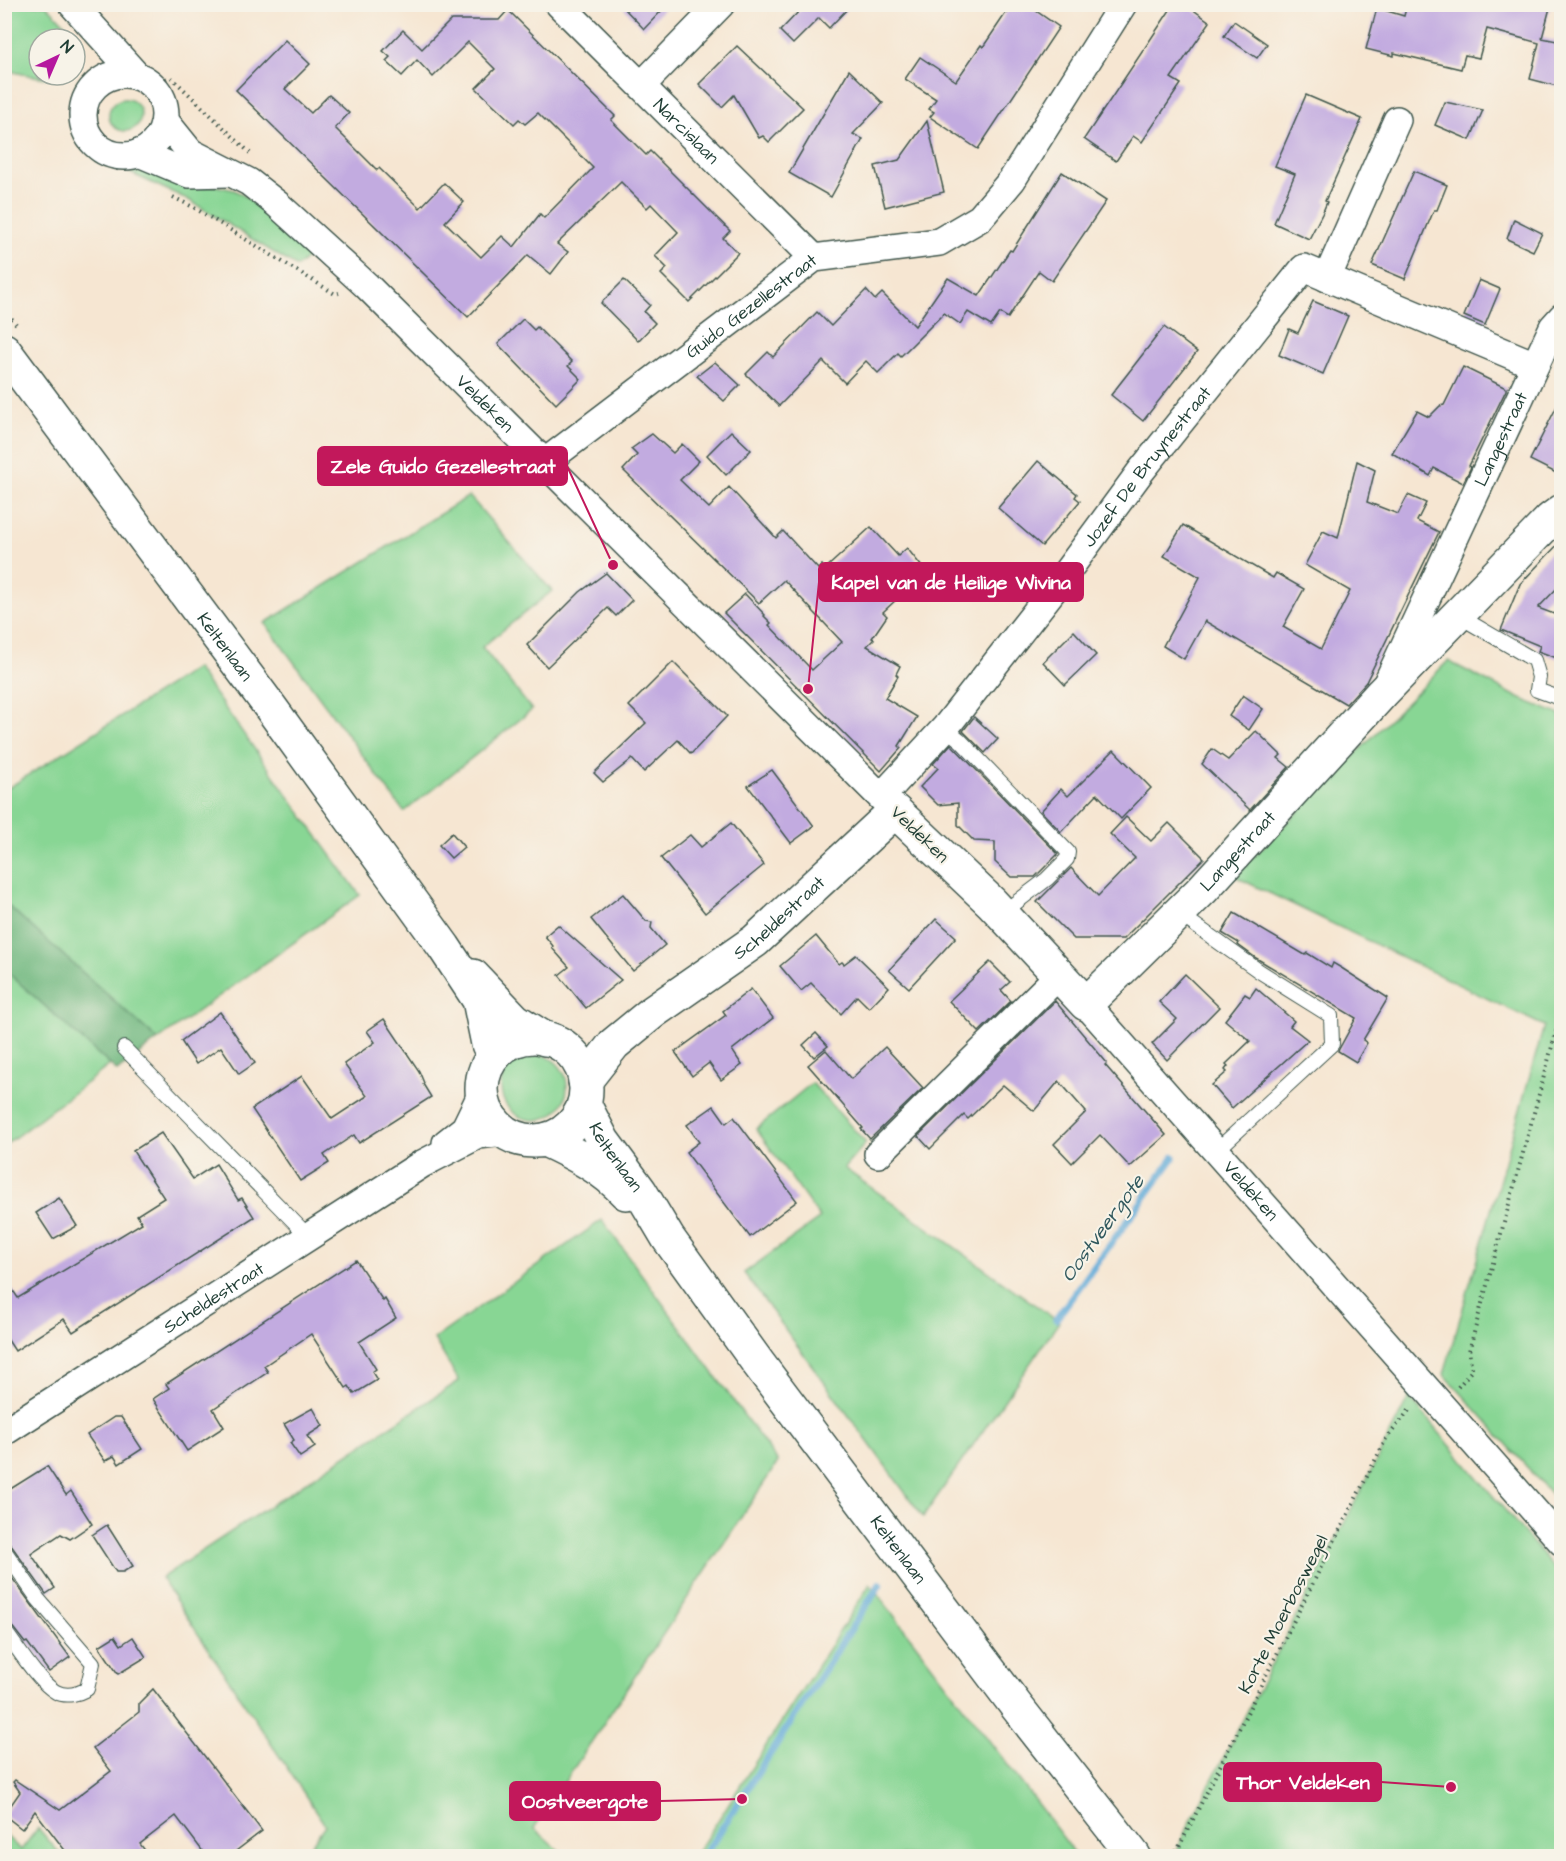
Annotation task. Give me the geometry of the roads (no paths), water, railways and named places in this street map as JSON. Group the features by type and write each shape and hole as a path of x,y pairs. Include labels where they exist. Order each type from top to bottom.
{"main road":[{"name":"Keltenlaan","path":"4,350 272,708 444,947 479,1000 488,1044 494,1056"},
{"name":"Langestraat","path":"1086,1004 1178,913 1457,615 1551,519 1562,511"},
{"name":"Veldeken","path":"889,804 1001,914 1086,1004"},
{"name":"Scheldestraat","path":"585,1093 614,1044 653,1012 755,941 889,804"},
{"name":"Keltenlaan","path":"444,947 515,1020 554,1042 576,1058 585,1093 603,1141 640,1191 668,1238 758,1364 1017,1707 1134,1857"},
{"name":"Scheldestraat","path":"554,1042 597,1038 653,1012"},
{"path":"504,1132 496,1125 488,1112 482,1093 485,1074 494,1056 512,1043 523,1039 554,1042"},
{"name":"Keltenlaan","path":"504,1132 516,1138 533,1141 556,1137 571,1126 580,1114 585,1093"},
{"name":"Keltenlaan","path":"545,1140 581,1157 602,1171 668,1238"}],"street":[{"name":"Narcislaan","path":"559,4 814,258"},
{"path":"642,85 721,4"},
{"name":"Guido Gezellestraat","path":"544,463 814,258 939,242 980,218 1012,180 1123,4"},
{"name":"Veldeken","path":"77,10 138,76 151,84 161,97 165,121 190,152 249,182 277,204 367,286 889,804"},
{"name":"Veldeken","path":"77,10 105,79"},
{"path":"138,76 120,74 105,79 91,92 86,100 83,117 92,139 104,150 124,155 135,164 189,174 232,173"},
{"path":"1327,278 1397,120"},
{"path":"135,164 158,138 165,121"},
{"name":"Jozef De Bruynestraat","path":"889,804 945,728 1058,585 1141,471 1304,268 1535,365"},
{"name":"Langestraat","path":"1382,693 1553,327 1562,317"},
{"path":"878,1154 1059,975"},
{"name":"Veldeken","path":"1086,1004 1562,1542"},
{"name":"Scheldestraat","path":"423,1164 465,1128 482,1093"},
{"name":"Scheldestraat","path":"4,1432 423,1164 478,1135 504,1132"}],"lane":[{"path":"1457,615 1534,660 1539,677 1537,690 1562,699"},
{"path":"945,728 960,740 1068,852 1067,859 1047,879 1001,914"},
{"path":"1178,913 1258,971 1331,1016 1332,1044 1216,1151"},
{"path":"124,1048 309,1237"},
{"path":"4,1550 38,1599 93,1663 87,1689 77,1695 57,1692 36,1674 4,1630"}],"waterway":[{"name":"Oostveergote","path":"1056,1319 1174,1157"},
{"name":"Oostveergote","path":"704,1856 880,1584"}],"place":[{"name":"Zele Guido Gezellestraat","path":"613,565"},
{"name":"Kapel van de Heilige Wivina","path":"808,689"},
{"name":"Thor Veldeken","path":"1451,1787"},
{"name":"Oostveergote","path":"742,1799"}]}
